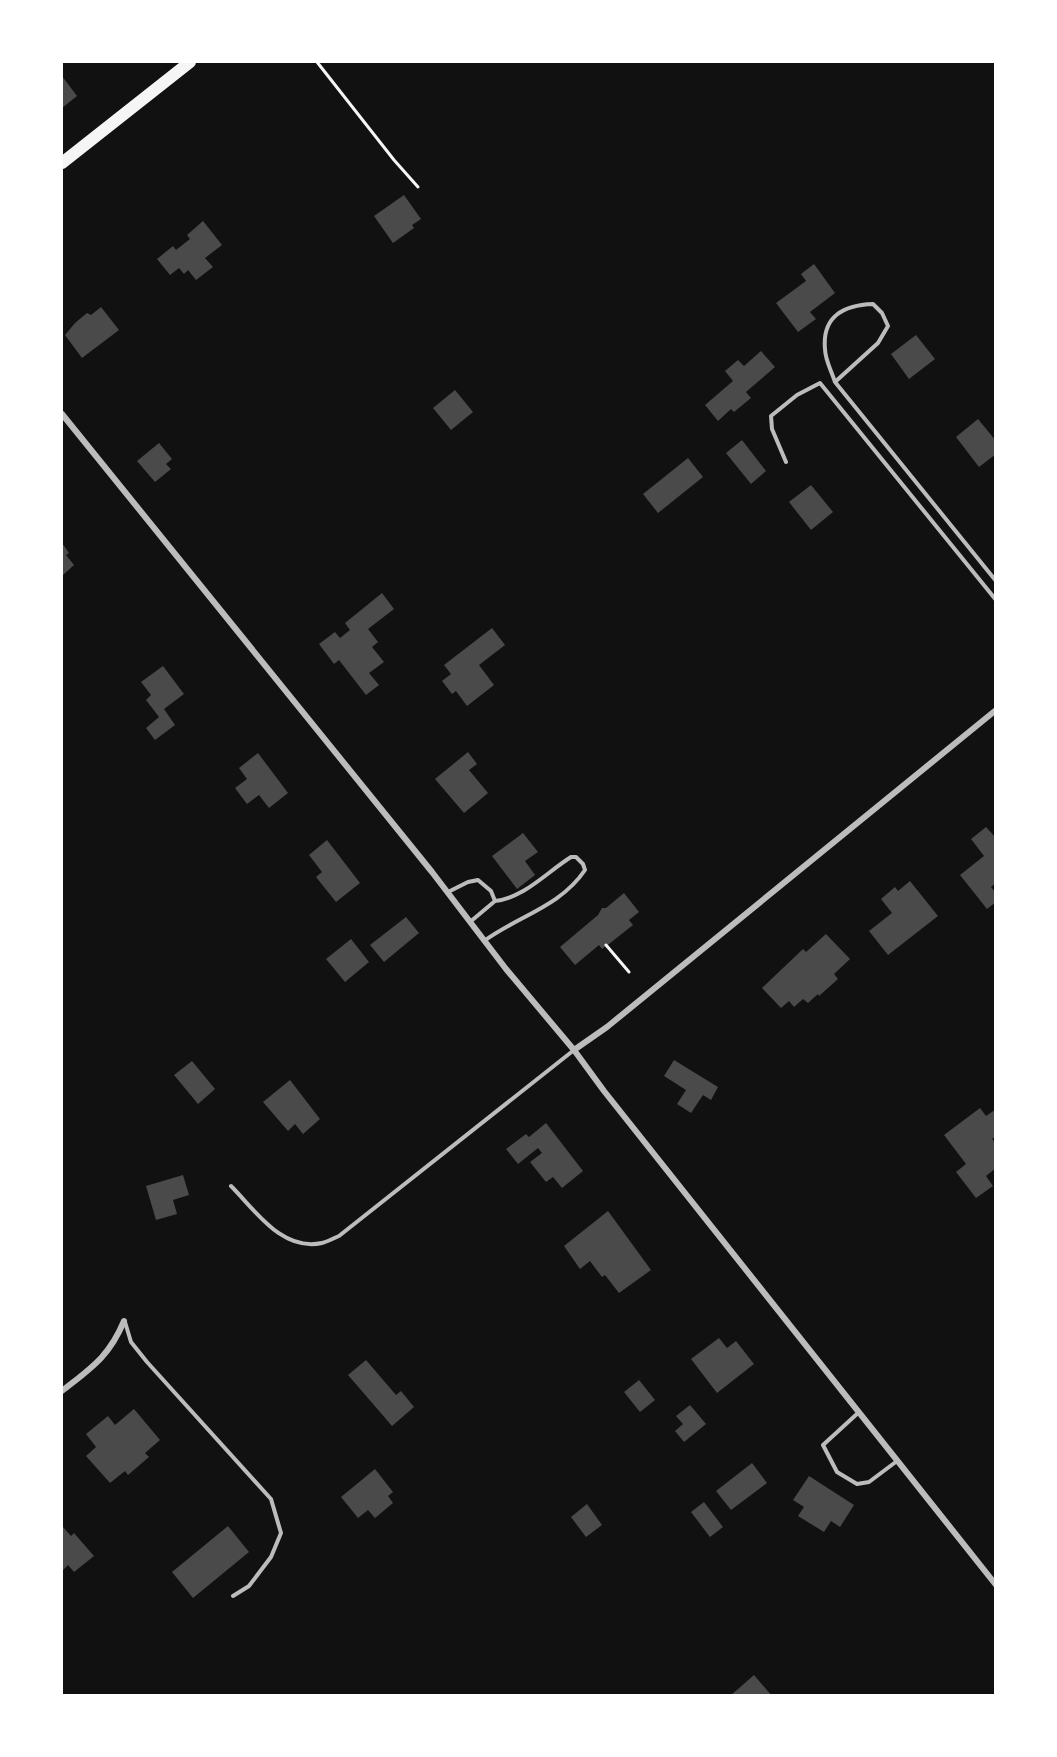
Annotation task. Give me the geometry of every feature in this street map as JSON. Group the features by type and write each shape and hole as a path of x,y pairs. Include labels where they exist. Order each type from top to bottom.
{"main road":[{"path":"62,163 190,62"}],"street":[{"path":"62,414 574,1050 604,1091 996,1585"},
{"path":"574,1050 608,1027 996,710"},
{"path":"62,1391 102,1359 116,1341 124,1322"}],"lane":[{"path":"836,382 878,343 888,326 882,313 873,304 856,305 840,311 830,321 825,352 836,382 996,581"},
{"path":"786,462 772,429 771,416 797,395 820,382 996,600"},
{"path":"470,922 495,901 507,900 518,895 571,857 576,857 583,864 585,870 568,890 547,906 484,940"},
{"path":"447,892 478,880 486,886 495,901"},
{"path":"231,1186 271,1227 289,1240 303,1244 322,1244 339,1236 574,1050"},
{"path":"124,1322 131,1342 147,1362 271,1499 281,1533 271,1557 249,1586 233,1596"},
{"path":"858,1413 823,1445 837,1472 857,1484 869,1482 897,1461"}],"path":[{"path":"317,62 418,187"},
{"path":"606,945 628,972"}],"building":[{"path":"62,76 77,96 62,108"},
{"path":"404,195 421,219 412,225 414,228 393,243 374,216"},
{"path":"203,221 222,245 205,258 213,267 196,280 188,270 184,274 179,268 170,275 157,259 173,246 176,250 190,239 187,235"},
{"path":"814,264 835,293 810,312 816,319 798,332 776,303 806,281 801,274"},
{"path":"101,307 119,330 82,358 65,335 87,313 91,315"},
{"path":"916,335 935,359 909,379 891,354"},
{"path":"761,351 775,367 746,392 751,398 734,412 731,409 718,421 705,405 733,381 725,371 738,360 744,366"},
{"path":"455,390 473,412 451,430 433,408"},
{"path":"978,419 996,441 996,454 979,467 956,437"},
{"path":"742,440 766,471 751,484 726,453"},
{"path":"159,443 172,459 166,464 171,469 155,482 137,461"},
{"path":"688,458 703,477 658,513 643,494"},
{"path":"811,485 833,512 811,530 789,502"},
{"path":"62,543 69,553 66,555 74,565 62,576"},
{"path":"382,593 394,609 368,629 378,642 372,647 384,662 369,673 379,685 366,695 339,660 334,664 319,644 335,632 340,638 350,630 345,623"},
{"path":"492,628 505,645 479,665 494,685 467,706 456,691 452,694 442,681 451,674 444,665"},
{"path":"163,666 184,694 164,709 175,725 155,740 146,728 159,717 146,700 151,695 141,682"},
{"path":"468,752 477,764 469,770 488,793 464,813 435,779"},
{"path":"258,753 288,793 269,808 259,795 247,804 235,788 247,779 239,768"},
{"path":"986,827 996,838 996,883 991,887 996,893 996,902 987,909 960,875 984,856 971,839"},
{"path":"523,833 538,852 525,861 535,875 517,889 492,856"},
{"path":"327,840 360,883 336,902 316,877 322,872 309,855"},
{"path":"910,881 938,916 888,955 869,931 892,913 881,899 895,887 898,891"},
{"path":"624,893 639,912 629,920 633,925 602,949 599,945 575,965 560,947 598,915 602,908 606,908"},
{"path":"406,917 419,933 384,962 370,945"},
{"path":"826,934 850,959 834,974 838,979 808,1003 803,999 794,1007 789,1001 781,1008 762,988 803,949 806,952"},
{"path":"351,939 369,962 345,982 326,959"},
{"path":"674,1060 718,1087 711,1100 703,1095 691,1113 677,1104 686,1090 664,1076"},
{"path":"192,1061 215,1089 198,1104 174,1075"},
{"path":"290,1080 320,1119 303,1134 295,1124 288,1131 263,1102"},
{"path":"980,1108 986,1116 996,1109 996,1136 992,1139 996,1143 996,1168 986,1176 993,1186 976,1198 956,1172 966,1164 944,1135"},
{"path":"546,1123 583,1171 562,1188 553,1177 546,1182 530,1162 542,1153 538,1148 518,1164 506,1149 526,1134 529,1137"},
{"path":"183,1175 189,1195 173,1200 177,1214 156,1220 146,1186"},
{"path":"608,1211 651,1270 619,1293 605,1275 602,1277 590,1261 580,1269 564,1246"},
{"path":"719,1338 727,1348 736,1341 754,1364 717,1393 691,1359"},
{"path":"366,1360 396,1395 401,1391 414,1407 392,1426 348,1375"},
{"path":"639,1380 655,1400 640,1412 624,1392"},
{"path":"690,1405 706,1424 684,1442 675,1431 683,1424 676,1416"},
{"path":"134,1409 160,1440 145,1453 149,1457 128,1475 125,1471 110,1483 86,1456 96,1447 86,1434 108,1416 115,1425"},
{"path":"752,1463 767,1483 731,1510 716,1491"},
{"path":"375,1469 393,1492 388,1496 393,1503 375,1518 368,1510 358,1518 341,1497"},
{"path":"809,1476 854,1505 840,1527 831,1521 824,1532 798,1516 804,1507 793,1500"},
{"path":"704,1502 723,1527 710,1537 691,1512"},
{"path":"587,1504 602,1525 586,1537 571,1517"},
{"path":"228,1526 249,1552 193,1598 172,1572"},
{"path":"63,1527 71,1536 74,1533 94,1556 74,1572 68,1565 62,1571"},
{"path":"754,1675 772,1696 730,1696"}]}
